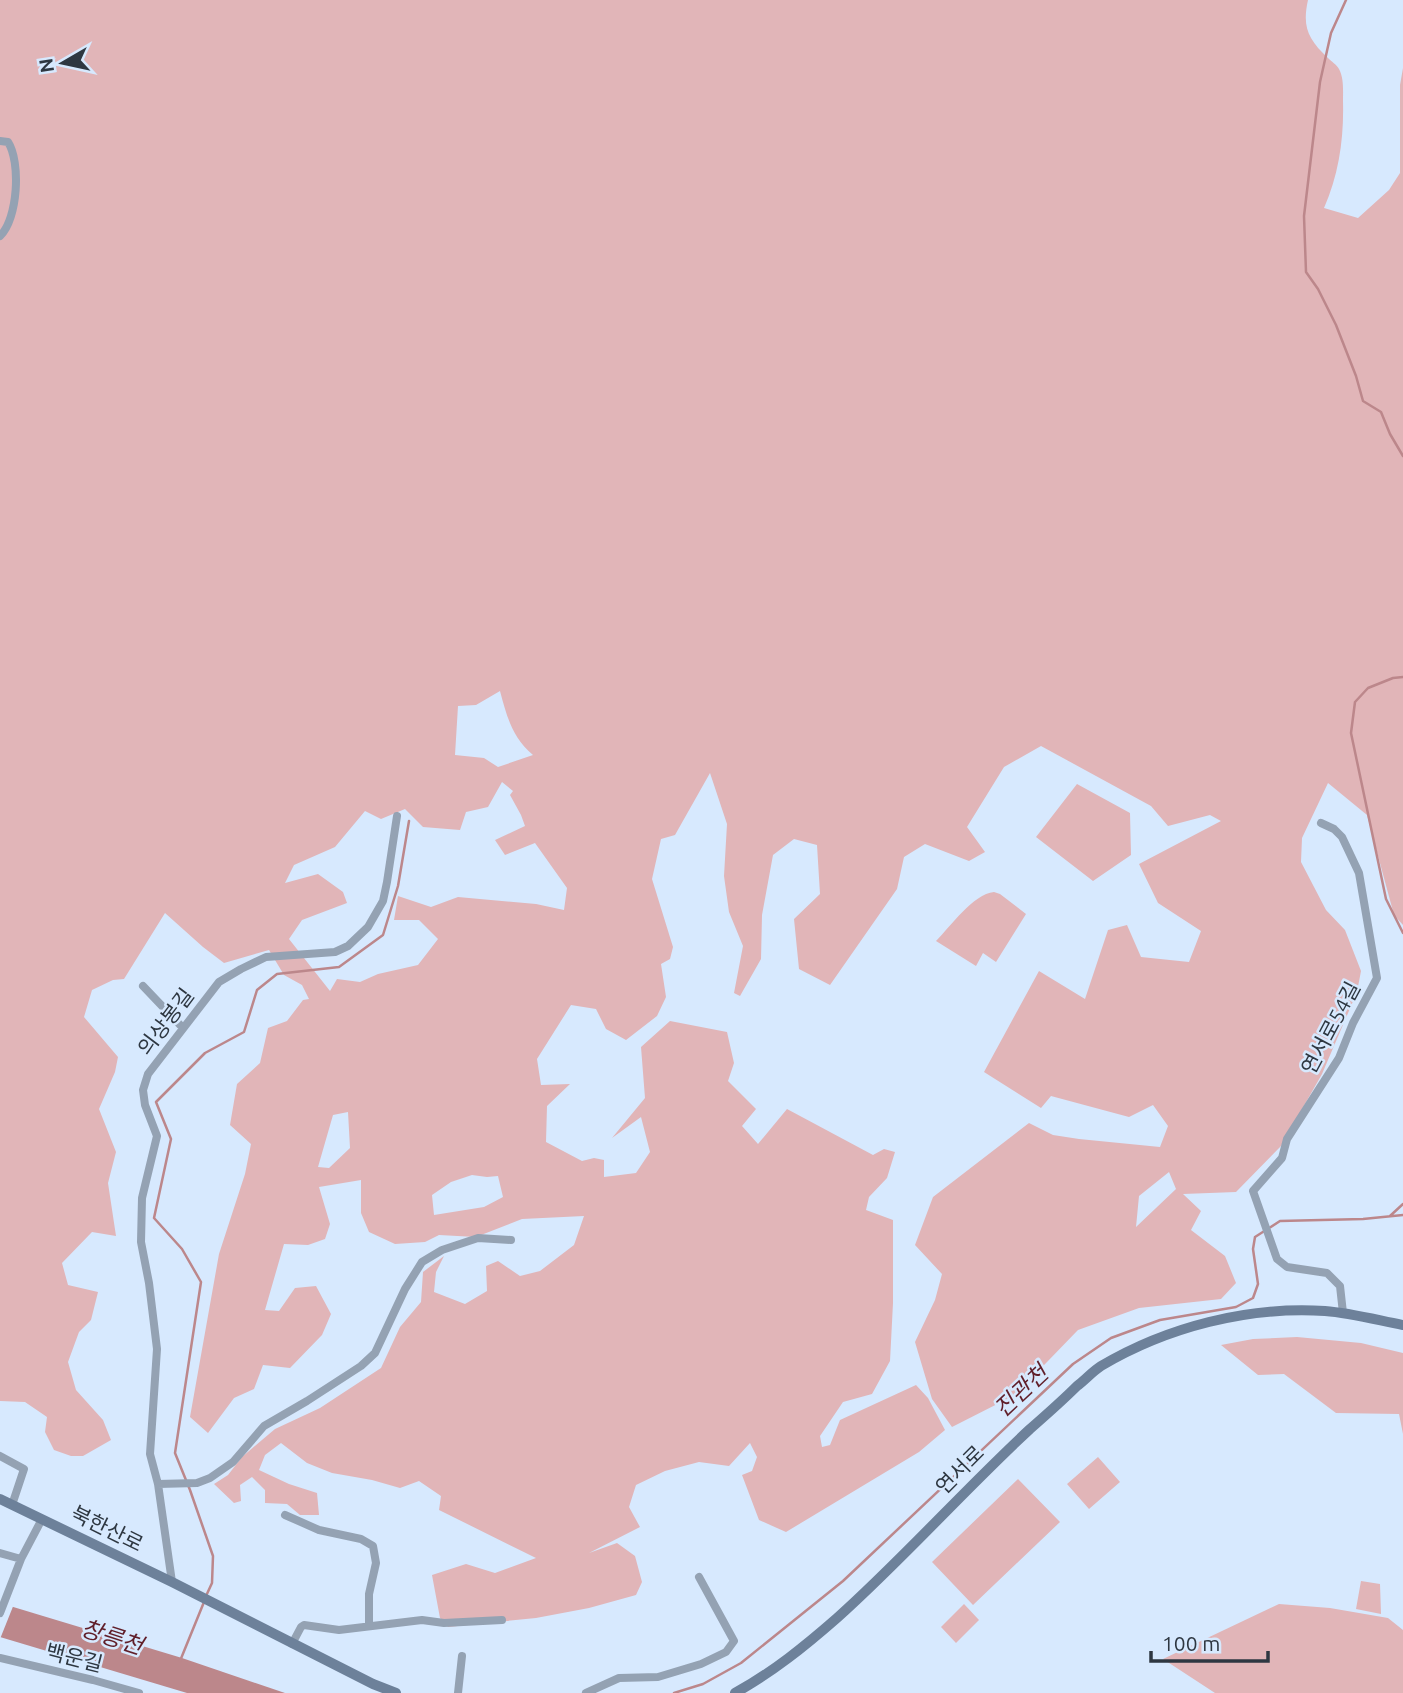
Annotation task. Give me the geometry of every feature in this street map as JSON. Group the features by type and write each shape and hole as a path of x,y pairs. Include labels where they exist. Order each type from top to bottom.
{"main road":[{"name":"연서로","path":"735,1693 778,1667 841,1615 1013,1445 1099,1367 1155,1339 1200,1324 1255,1314 1293,1311 1343,1313 1403,1325"},
{"name":"북한산로","path":"0,1499 172,1582 292,1644"},
{"path":"292,1644 396,1693"}],"street":[{"path":"0,141 8,142 12,149 16,187 8,228 0,236"},
{"name":"의상봉길","path":"172,1582 158,1484 150,1454 157,1349 141,1242 142,1198 157,1136 145,1105 143,1090 148,1074 219,982 240,968 267,957 335,952 348,946 368,927 383,901 397,817"},
{"name":"연서로54길","path":"1321,822 1342,836 1359,873 1377,978 1353,1023 1339,1058 1287,1139 1282,1158 1253,1191 1277,1259 1287,1266 1327,1273 1340,1286 1343,1313"},
{"path":"143,986 183,1028"},
{"path":"158,1484 197,1483 210,1478 233,1462 264,1426 361,1366 375,1353 405,1289 422,1262 442,1250 478,1238 511,1240"},
{"path":"0,1456 24,1469 12,1505"},
{"path":"285,1515 319,1530 361,1539 373,1546 376,1563 369,1594 369,1626"},
{"path":"0,1613 21,1559 42,1519"},
{"path":"0,1553 21,1559"},
{"path":"586,1693 619,1678 658,1677 701,1664 726,1652 734,1641 699,1577"},
{"path":"292,1644 304,1625 340,1630 422,1620 444,1623 502,1620"},
{"path":"458,1693 462,1656"},
{"name":"백운길","path":"0,1658 139,1693"}],"shaded area":[{"path":"0,0 1308,0 1308,32 1321,51 1338,68 1343,85 1340,156 1324,208 1358,218 1389,190 1400,173 1400,85 1403,68 1403,925 1394,915 1367,815 1328,783 1302,838 1301,862 1326,910 1345,930 1361,971 1357,992 1322,1074 1281,1146 1236,1192 1183,1194 1201,1211 1191,1230 1225,1256 1236,1283 1221,1299 1139,1308 1078,1330 1015,1395 952,1427 932,1399 915,1342 935,1300 942,1274 915,1245 933,1197 1029,1123 1053,1135 1160,1147 1168,1126 1153,1105 1129,1117 1051,1096 1041,1108 984,1072 1039,971 1085,999 1108,930 1127,925 1141,957 1189,962 1201,931 1158,903 1139,864 1221,821 1210,815 1168,826 1151,806 1041,746 1004,767 967,827 985,852 969,861 925,844 904,857 897,889 830,985 799,969 794,919 820,894 817,845 794,839 773,855 762,915 761,959 740,996 734,993 743,946 729,912 724,876 727,824 710,773 675,835 661,839 652,879 673,947 670,959 661,964 666,997 657,1016 626,1040 606,1029 596,1009 571,1005 537,1059 541,1085 570,1084 547,1106 546,1142 582,1161 594,1158 604,1160 604,1177 636,1173 650,1152 641,1117 612,1138 645,1098 641,1047 670,1021 727,1032 734,1063 728,1081 756,1109 742,1126 758,1144 787,1109 873,1155 884,1149 895,1152 887,1178 869,1197 866,1210 893,1220 890,1361 872,1394 843,1402 820,1436 822,1447 830,1445 840,1420 916,1385 928,1398 945,1430 919,1452 786,1532 759,1520 742,1475 752,1471 757,1457 750,1443 729,1466 699,1462 665,1471 636,1485 629,1507 640,1527 589,1553 617,1543 635,1556 642,1582 636,1595 589,1608 536,1618 448,1627 440,1618 432,1575 466,1564 495,1573 536,1558 439,1510 441,1496 419,1481 400,1488 332,1473 307,1463 281,1443 265,1455 259,1470 317,1493 319,1515 300,1515 287,1504 265,1503 265,1490 252,1477 240,1485 241,1501 234,1503 214,1484 228,1475 242,1457 275,1429 320,1408 381,1368 400,1327 421,1302 423,1272 444,1256 436,1272 434,1292 465,1304 487,1291 486,1266 498,1261 520,1276 540,1271 574,1245 584,1216 522,1219 476,1237 439,1235 425,1242 395,1244 369,1232 361,1213 361,1180 319,1187 330,1224 325,1239 308,1245 284,1244 265,1310 279,1311 295,1288 316,1286 331,1314 322,1335 290,1368 263,1365 254,1389 234,1398 208,1433 190,1417 219,1254 245,1174 251,1144 230,1125 237,1084 260,1063 268,1028 287,1021 303,1000 309,999 302,985 284,975 269,950 224,963 165,913 124,979 113,980 92,990 84,1017 118,1057 115,1072 99,1109 116,1152 108,1183 116,1236 92,1232 62,1263 68,1285 98,1292 91,1320 79,1332 68,1362 76,1390 103,1420 111,1440 83,1456 71,1456 54,1450 45,1432 47,1417 25,1402 0,1401","holes":["500,691 515,734 533,755 498,767 484,758 455,755 458,706 476,705","502,782 513,791 510,795 525,826 495,840 505,855 535,843 567,888 564,910 536,904 458,897 431,907 398,896 394,920 419,920 438,939 418,965 378,974 360,982 337,979 330,991 289,939 302,920 347,903 343,892 318,874 285,883 294,865 335,847 365,811 381,819 405,809 423,827 460,830 466,812 488,807","348,1112 350,1148 329,1168 318,1167 333,1115","1169,1172 1176,1189 1136,1227 1139,1196","472,1175 498,1176 503,1197 484,1207 434,1215 432,1195 451,1182"]},
{"path":"1077,784 1130,813 1131,855 1093,881 1036,837"},
{"path":"994,892 1026,914 996,962 983,953 976,966 936,941 970,904"},
{"path":"1297,1337 1361,1343 1403,1353 1403,1434 1399,1414 1336,1413 1284,1374 1258,1375 1221,1345 1253,1339"},
{"path":"1098,1457 1120,1482 1089,1509 1067,1484"},
{"path":"1018,1479 1060,1522 973,1605 932,1562"},
{"path":"1361,1581 1380,1584 1381,1614 1356,1609"},
{"path":"964,1604 979,1620 956,1643 941,1627"},
{"path":"1279,1604 1330,1608 1388,1618 1403,1630 1403,1693 1215,1693 1163,1659"}],"water":[{"name":"창릉천","path":"0,1603 182,1658 285,1693 187,1693 0,1637"}],"pier":[{"path":"0,1600 14,1604 0,1639"}],"waterway":[{"path":"1346,0 1331,33 1320,82 1304,216 1306,272 1336,325 1363,401 1381,412 1403,456"},
{"path":"1403,677 1368,688 1355,702 1351,733 1386,899 1403,933"},
{"path":"206,1596 212,1583 213,1556 175,1453 201,1282 182,1249 154,1218 171,1139 156,1102 205,1053 244,1032 257,990 277,974 339,967 383,935 398,886 409,821"},
{"path":"1390,1216 1403,1204"},
{"name":"진관천","path":"674,1693 703,1684 741,1663 843,1581 1073,1364 1111,1338 1160,1320 1236,1307 1253,1298 1258,1284 1253,1249 1255,1237 1280,1221 1403,1215"},
{"path":"180,1661 204,1602"}]}
